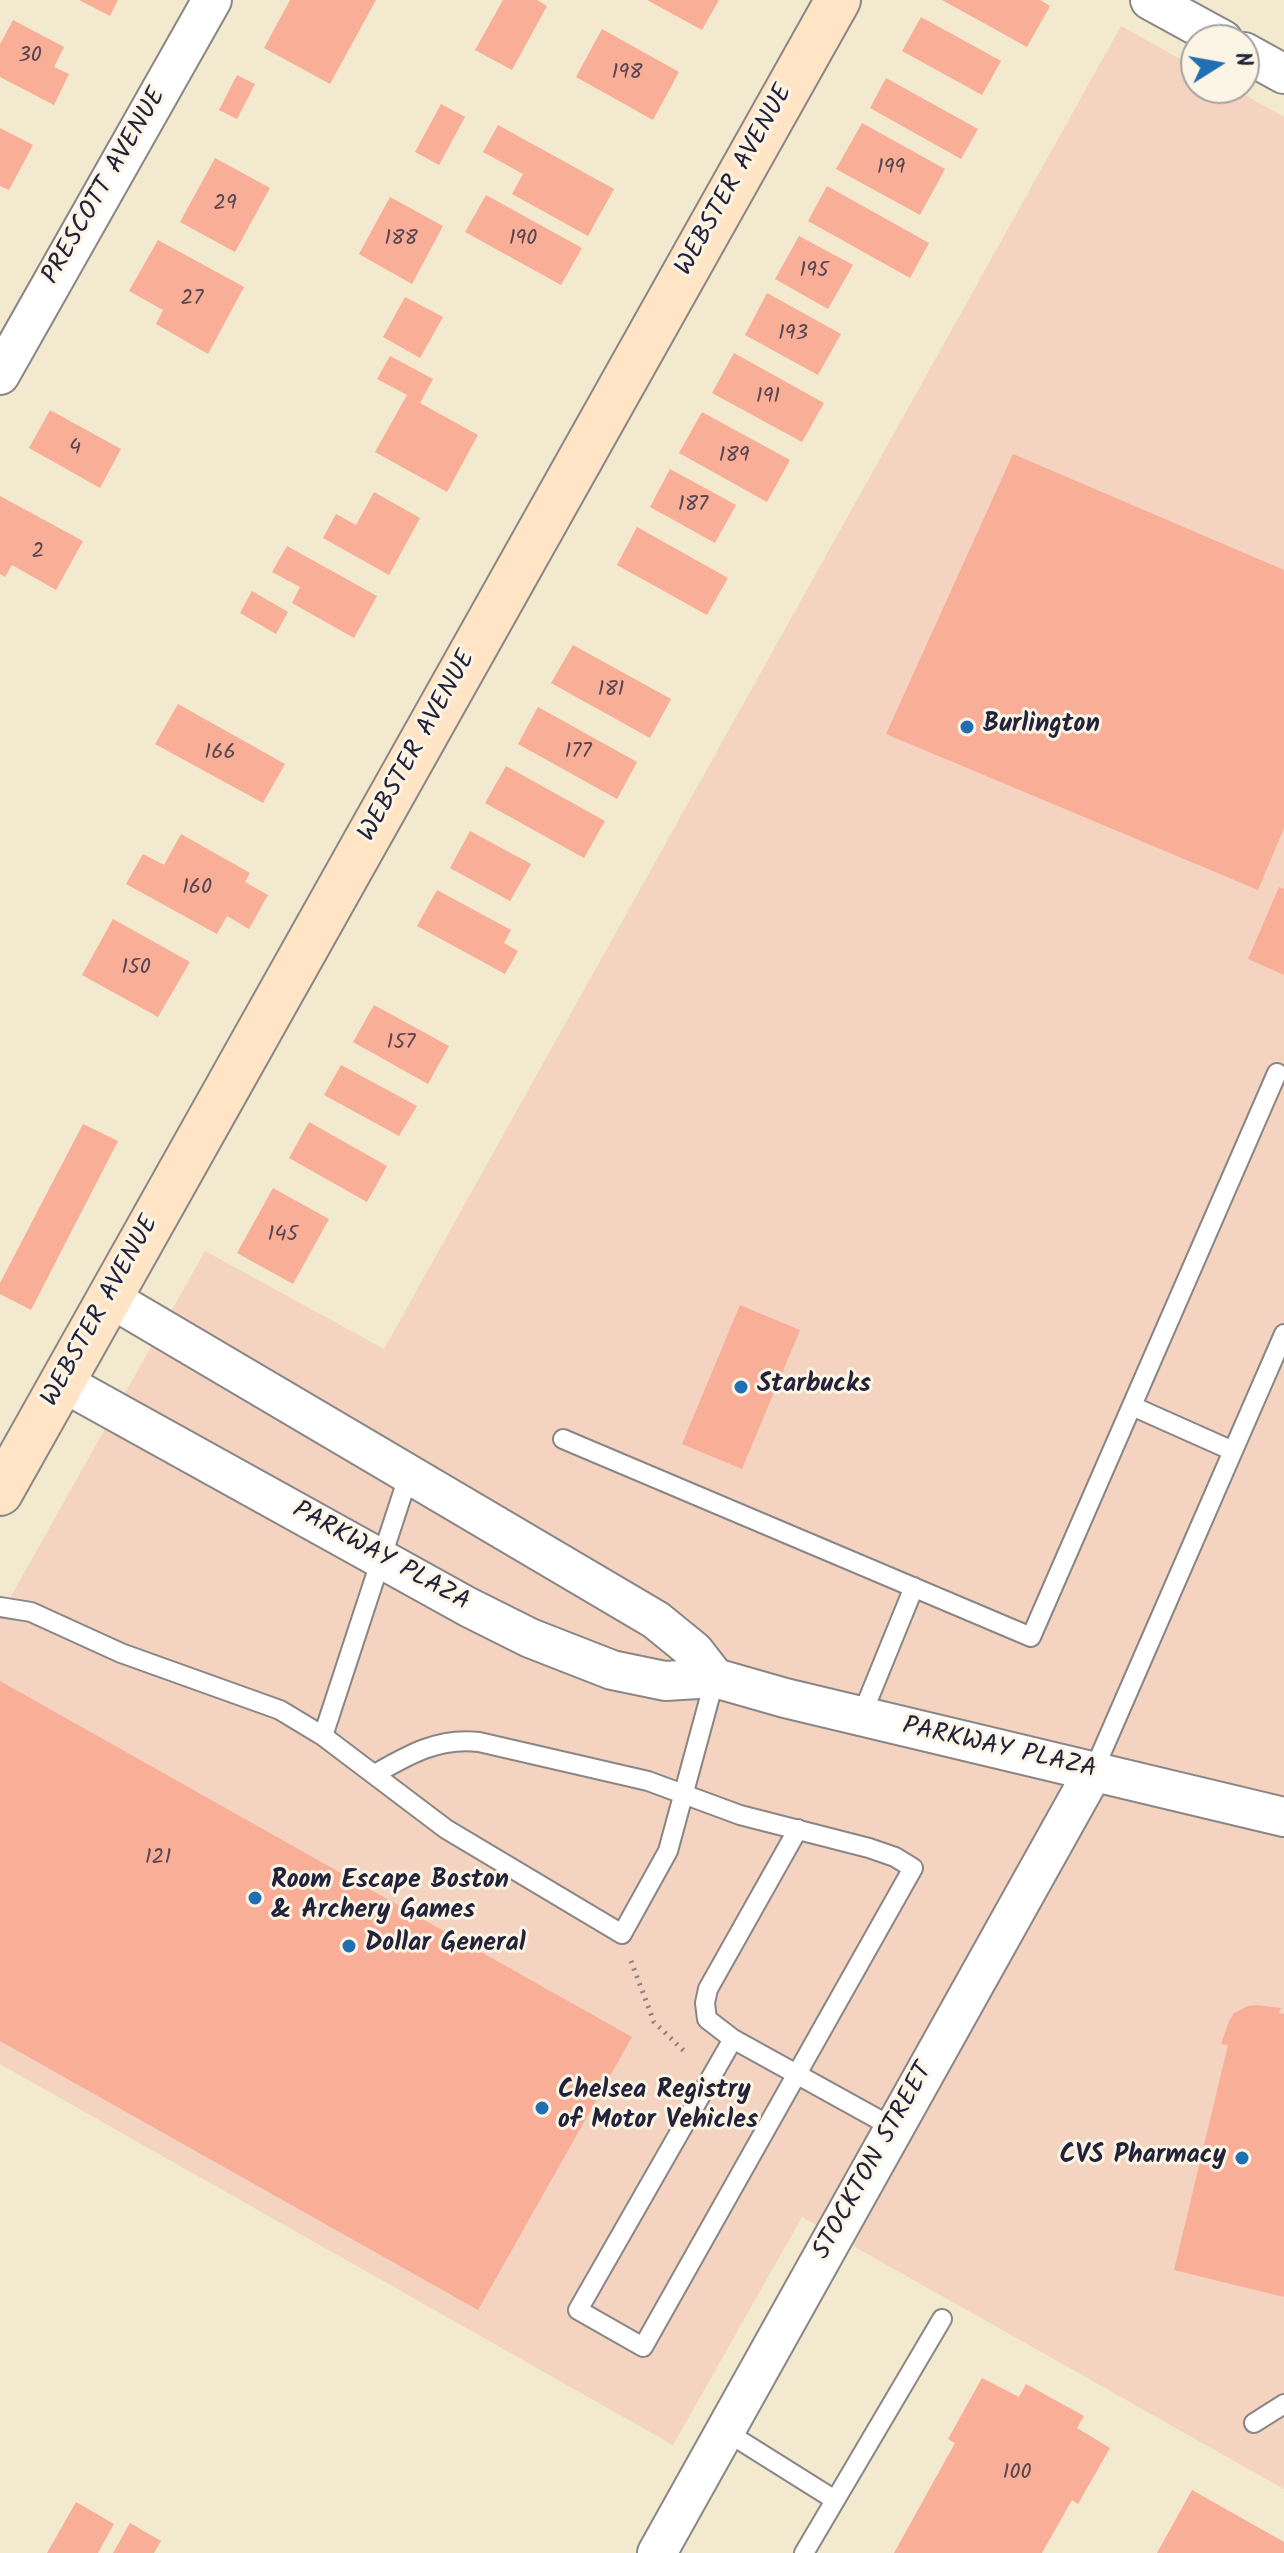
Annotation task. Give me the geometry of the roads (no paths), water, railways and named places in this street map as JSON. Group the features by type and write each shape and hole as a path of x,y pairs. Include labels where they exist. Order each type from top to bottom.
{"street":[{"name":"PRESCOTT AVENUE","path":"0,375 212,0"},
{"name":"WEBSTER AVENUE","path":"0,1493 838,0"},
{"path":"1150,0 1194,24"},
{"path":"1260,61 1284,74"},
{"path":"110,1298 669,1629 694,1651 715,1678"},
{"name":"PARKWAY PLAZA","path":"62,1382 381,1559 530,1638 592,1664 665,1681 715,1678 861,1717 1284,1817"},
{"name":"STOCKTON STREET","path":"657,2553 1093,1772"}],"lane":[{"path":"563,1439 1031,1637 1277,1073"},
{"path":"1093,1772 1284,1334"},
{"path":"1132,1406 1233,1451"},
{"path":"323,1736 409,1474"},
{"path":"861,1717 914,1587"},
{"path":"0,1607 31,1612 121,1653 280,1710 323,1736 446,1829 622,1934 668,1851 715,1678"},
{"path":"375,1774 431,1745 464,1740 626,1775 740,1815 882,1852 913,1868 643,2347 578,2310 733,2039"},
{"path":"798,1829 705,1996 707,2019 733,2039 894,2128"},
{"path":"804,2553 942,2319"},
{"path":"1254,2423 1284,2404"},
{"path":"725,2431 835,2500"}],"place":[{"name":"Burlington","path":"967,727"},
{"name":"Starbucks","path":"741,1387"},
{"name":"Room Escape Boston & Archery Games","path":"255,1898"},
{"name":"Dollar General","path":"349,1946"},
{"name":"Chelsea Registry of Motor Vehicles","path":"542,2108"},
{"name":"CVS Pharmacy","path":"1242,2158"}]}
